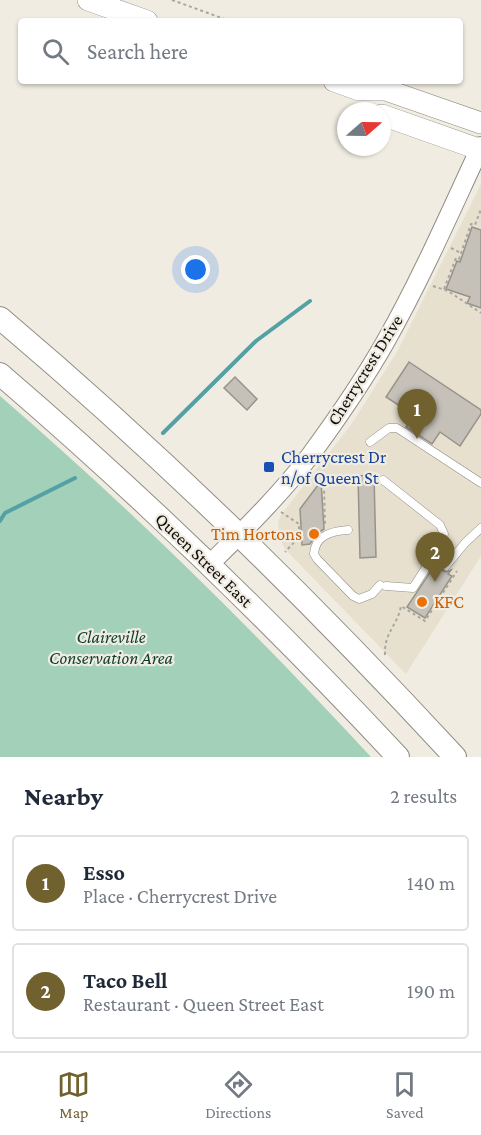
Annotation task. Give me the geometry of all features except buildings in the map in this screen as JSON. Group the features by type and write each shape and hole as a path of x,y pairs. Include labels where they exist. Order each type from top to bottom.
{"main road":[{"path":"88,0 139,18"},
{"path":"342,84 359,90 386,90 481,123"},
{"path":"359,90 368,102"},
{"path":"391,118 480,148"},
{"path":"0,318 68,376 239,535 333,628 455,757"},
{"name":"Queen Street East","path":"0,374 118,478 210,564 398,757"}],"street":[{"name":"Cherrycrest Drive","path":"210,564 307,459 357,389 410,296 480,148"}],"lane":[{"path":"370,442 389,428 397,428 481,483"},
{"path":"348,530 332,531 317,542 314,554 354,596 359,599 372,594 383,585 413,588 441,544 444,534 440,525 383,480"},
{"path":"447,566 465,543 481,528"}],"path":[{"path":"172,0 222,18"},
{"path":"444,289 456,258 459,259 471,224 476,225 481,209"},
{"path":"448,247 461,252"},
{"path":"430,285 444,289 481,313"},
{"path":"310,476 324,487 326,527"},
{"path":"281,512 299,524 299,537 285,552"},
{"path":"385,655 387,635 397,621 401,606 425,621 459,568"}],"shaded area":[{"path":"481,184 481,556 406,674 285,549 279,537 278,523 281,515 351,425 397,352"}],"green space":[{"name":"Claireville Conservation Area","path":"0,396 97,482 191,571 371,757 0,757"}],"waterway":[{"path":"163,433 256,341 310,301"},
{"path":"0,521 5,513 75,478"}],"place":[{"name":"Esso","path":"417,439"},
{"name":"Cherrycrest Dr n/of Queen St","path":"269,467"},
{"name":"Tim Hortons","path":"314,534"},
{"name":"Taco Bell","path":"435,582"},
{"name":"KFC","path":"422,602"}]}
